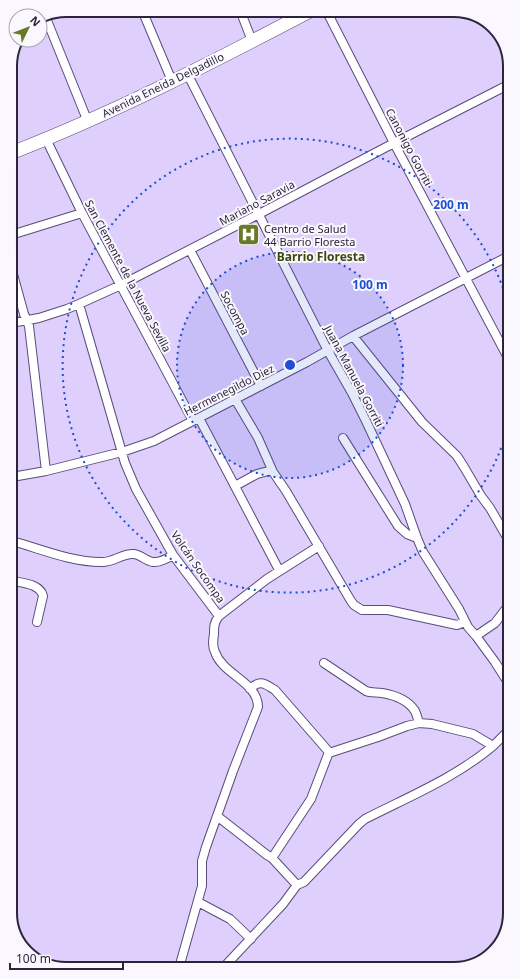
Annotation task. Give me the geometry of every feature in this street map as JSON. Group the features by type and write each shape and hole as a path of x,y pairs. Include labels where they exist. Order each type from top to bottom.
{"main road":[{"name":"Avenida Eneida Delgadillo","path":"17,150 88,122 298,17"}],"street":[{"path":"145,17 172,81"},
{"path":"243,17 252,41"},
{"name":"Canonigo Gorriti","path":"330,17 394,143 503,348"},
{"path":"48,23 88,122"},
{"name":"Juana Manuela Gorriti","path":"187,73 328,351 366,421 405,504 423,552 468,627 503,675"},
{"name":"Mariano Saravia","path":"17,322 39,318 79,304 121,285 503,88"},
{"name":"San Clemente de la Nueva Sevilla","path":"46,139 82,213 196,420 235,486 279,570"},
{"path":"17,233 82,213"},
{"name":"Socompa","path":"190,250 261,386"},
{"name":"Hermenegildo Diez","path":"17,475 46,471 122,452 154,441 503,259"},
{"path":"17,289 29,326 46,471"},
{"name":"Volcán Socompa","path":"79,304 127,469 136,489 173,555 219,616 215,620 213,645 217,658 250,688 257,699 258,707 206,847 202,861 202,886 181,962"},
{"path":"353,336 422,422 457,456 503,530"},
{"path":"235,399 258,438 272,470 351,601 358,608 362,610 388,610 457,625 465,622"},
{"path":"344,438 398,526 407,534 417,538"},
{"path":"235,486 257,474 272,470"},
{"path":"17,542 67,557 103,562 111,561 131,554 141,556 153,562 161,561 173,555"},
{"path":"219,616 279,570 319,546"},
{"path":"17,582 36,586 42,592 43,596 37,622"},
{"path":"476,636 495,623 503,613"},
{"path":"324,663 366,691 381,693 405,701 415,712 419,723"},
{"path":"250,688 259,683 275,690 329,752"},
{"path":"329,752 419,723 432,724 473,734 493,746"},
{"path":"229,962 283,904 297,885 304,882 353,829 365,819 420,792 462,769 480,757 503,736"},
{"path":"272,858 311,799 329,752"},
{"path":"217,816 272,858 297,885"},
{"path":"198,902 230,920 251,939"}],"place":[{"name":"Centro de Salud 44 Barrio Floresta","path":"249,235"}],"district":[{"name":"Barrio Floresta","path":"321,257"}]}
